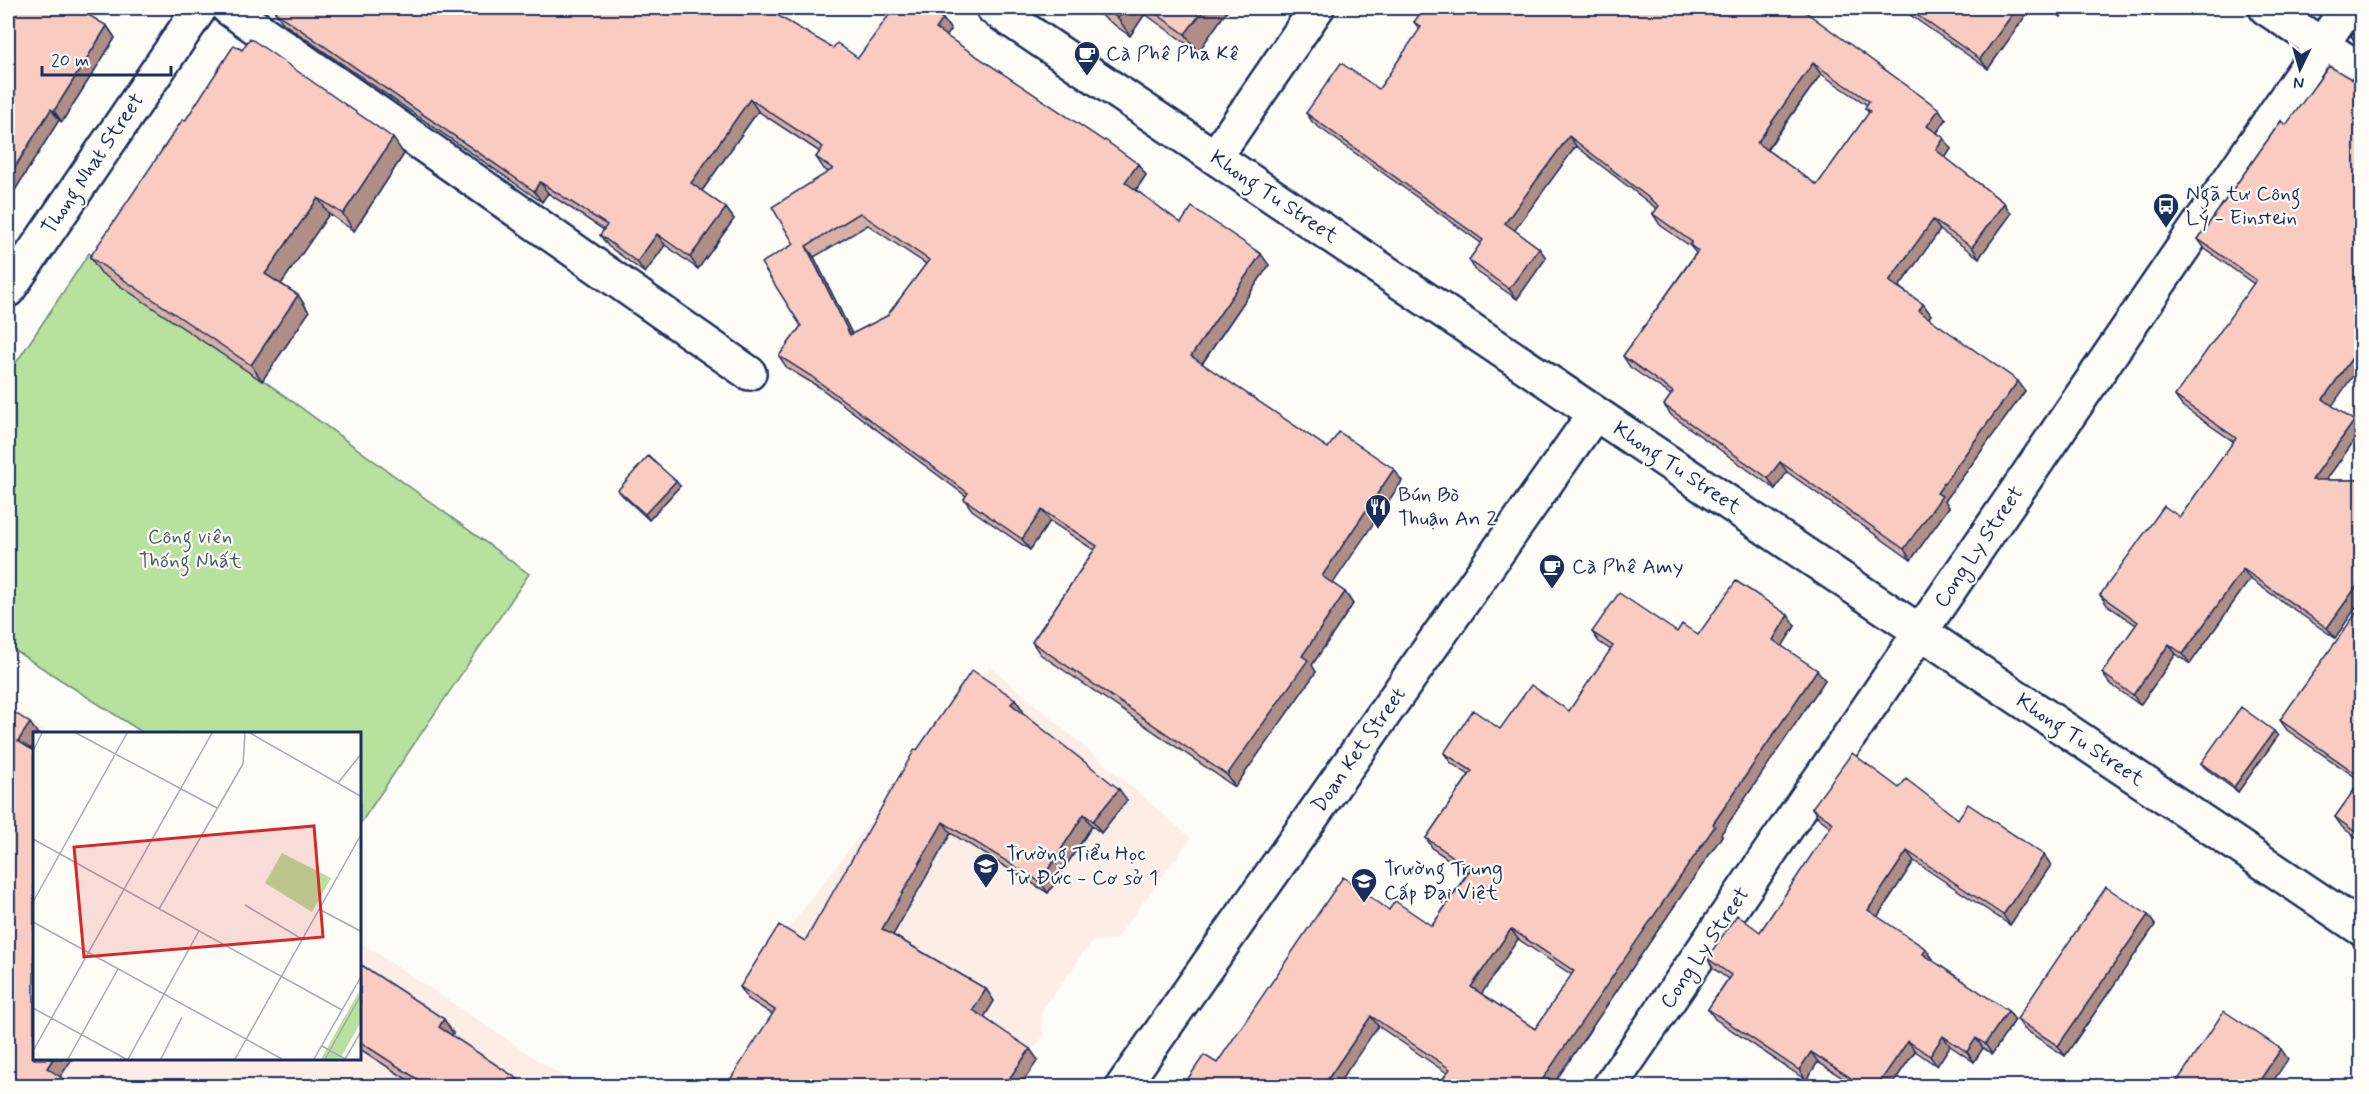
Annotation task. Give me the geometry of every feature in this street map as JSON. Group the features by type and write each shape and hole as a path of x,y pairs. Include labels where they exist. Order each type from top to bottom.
{"street":[{"name":"Thong Nhat Street","path":"11,278 200,8"},
{"path":"228,8 749,373"},
{"name":"Khong Tu Street","path":"993,8 2361,929"},
{"path":"1215,157 1317,8"},
{"path":"2266,8 2361,71"},
{"name":"Cong Ly Street","path":"1610,1086 2347,8"},
{"name":"Doan Ket Street","path":"1123,1086 1595,413"}],"shaded area":[{"name":"Trường Tiểu Học Từ Đức - Cơ sở 1","path":"990,666 1191,838 1115,940 1092,941 1041,1012 1043,1037 1005,1086 744,986"},
{"path":"8,706 46,732 33,732 33,1061 362,1061 362,943 577,1086 8,1086"}],"green space":[{"name":"Công viên Thống Nhất","path":"89,253 529,574 362,821 362,732 142,732 8,646 8,375"}],"building":[{"path":"8,8 77,8 107,26 54,111 51,109 8,178"},
{"path":"278,8 765,8 833,48 837,43 858,58 894,8 926,8 943,19 936,29 1138,164 1125,182 1181,223 1192,207 1261,254 1191,356 1328,448 1339,432 1394,469 1322,576 1345,592 1302,656 1308,660 1227,775 1032,642 1097,546 1042,510 1022,539 964,499 968,493 811,376 779,356 801,326 761,263 794,244 772,207 833,169 816,157 823,147 750,99 691,183 726,208 690,257 657,234 637,262 600,235 607,225 540,182 534,191 275,12","holes":["860,213 929,260 887,316 850,335 806,246"]},
{"path":"1102,8 1125,8 1118,18"},
{"path":"1148,8 1205,8 1185,34"},
{"path":"1424,8 1800,8 1939,109 1927,126 1944,138 1936,150 2004,203 1972,247 1933,220 1889,281 1923,304 1919,311 2018,381 1937,493 1942,496 1904,549 1780,462 1768,478 1664,405 1673,392 1623,356 1698,251 1690,245 1692,242 1653,214 1659,206 1569,136 1505,223 1539,248 1509,289 1469,260 1483,240 1306,113 1341,63 1379,89 1421,27 1414,22","holes":["1813,63 1869,101 1865,108 1870,111 1817,185 1757,143"]},
{"path":"1907,8 2017,8 1980,59"},
{"path":"2361,22 2361,44 2351,36"},
{"path":"250,38 393,138 343,214 318,198 265,274 298,295 251,365 90,257 183,119 185,121 234,45 242,50"},
{"path":"2329,66 2353,80 2361,78 2361,345 2323,399 2354,421 2312,480 2361,480 2361,580 2327,628 2243,569 2183,654 2169,644 2133,695 2102,673 2138,622 2100,595 2164,506 2180,517 2236,438 2175,396 2256,280 2198,239 2281,121 2286,125"},
{"path":"648,456 676,481 645,514 618,490"},
{"path":"1736,581 1788,615 1773,640 1817,670 1713,824 1715,826 1538,1086 1437,1086 1450,1069 1371,1016 1323,1086 1183,1086 1204,1055 1217,1063 1343,877 1389,910 1395,901 1432,926 1471,869 1426,838 1472,771 1444,753 1473,710 1500,729 1531,685 1569,711 1613,646 1592,632 1619,593 1677,632 1682,624 1698,635","holes":["1511,929 1574,971 1535,1029 1471,987"]},
{"path":"2357,612 2361,615 2361,777 2280,720"},
{"path":"972,670 1015,699 1011,704 1119,789 1093,821 1084,814 1040,882 943,822 882,929 986,989 973,1010 1030,1049 1004,1086 726,1086 775,1010 740,987 779,925 805,941 915,749 917,750"},
{"path":"2241,707 2274,731 2234,787 2201,763"},
{"path":"8,708 30,723 18,741 33,750 33,1061 52,1061 47,1068 74,1086 8,1086"},
{"path":"1852,753 1899,788 1906,779 1958,819 1968,804 2044,855 2003,915 1907,851 1868,910 1926,949 1923,954 2008,1011 1985,1044 1976,1038 1967,1052 1943,1036 1930,1056 1908,1041 1877,1086 1863,1086 1811,1052 1799,1070 1708,1009 1731,975 1707,958 1737,915 1760,932 1833,823 1812,808"},
{"path":"2361,780 2361,836 2335,817"},
{"path":"2106,887 2148,915 2058,1046 2017,1019"},
{"path":"362,965 444,1019 439,1027 528,1086 428,1086 362,1043"},
{"path":"2224,1011 2281,1049 2256,1086 2174,1086"}],"place":[{"name":"Cà Phê Pha Kê","path":"1087,77"},
{"name":"Ngã tư Công Lý - Einstein","path":"2166,229"},
{"name":"Bún Bò Thuận An 2","path":"1378,530"},
{"name":"Cà Phê Amy","path":"1552,590"},
{"name":"Trường Tiểu Học Từ Đức - Cơ sở 1","path":"986,889"},
{"name":"Trường Trung Cấp Đại Việt","path":"1364,904"}]}
